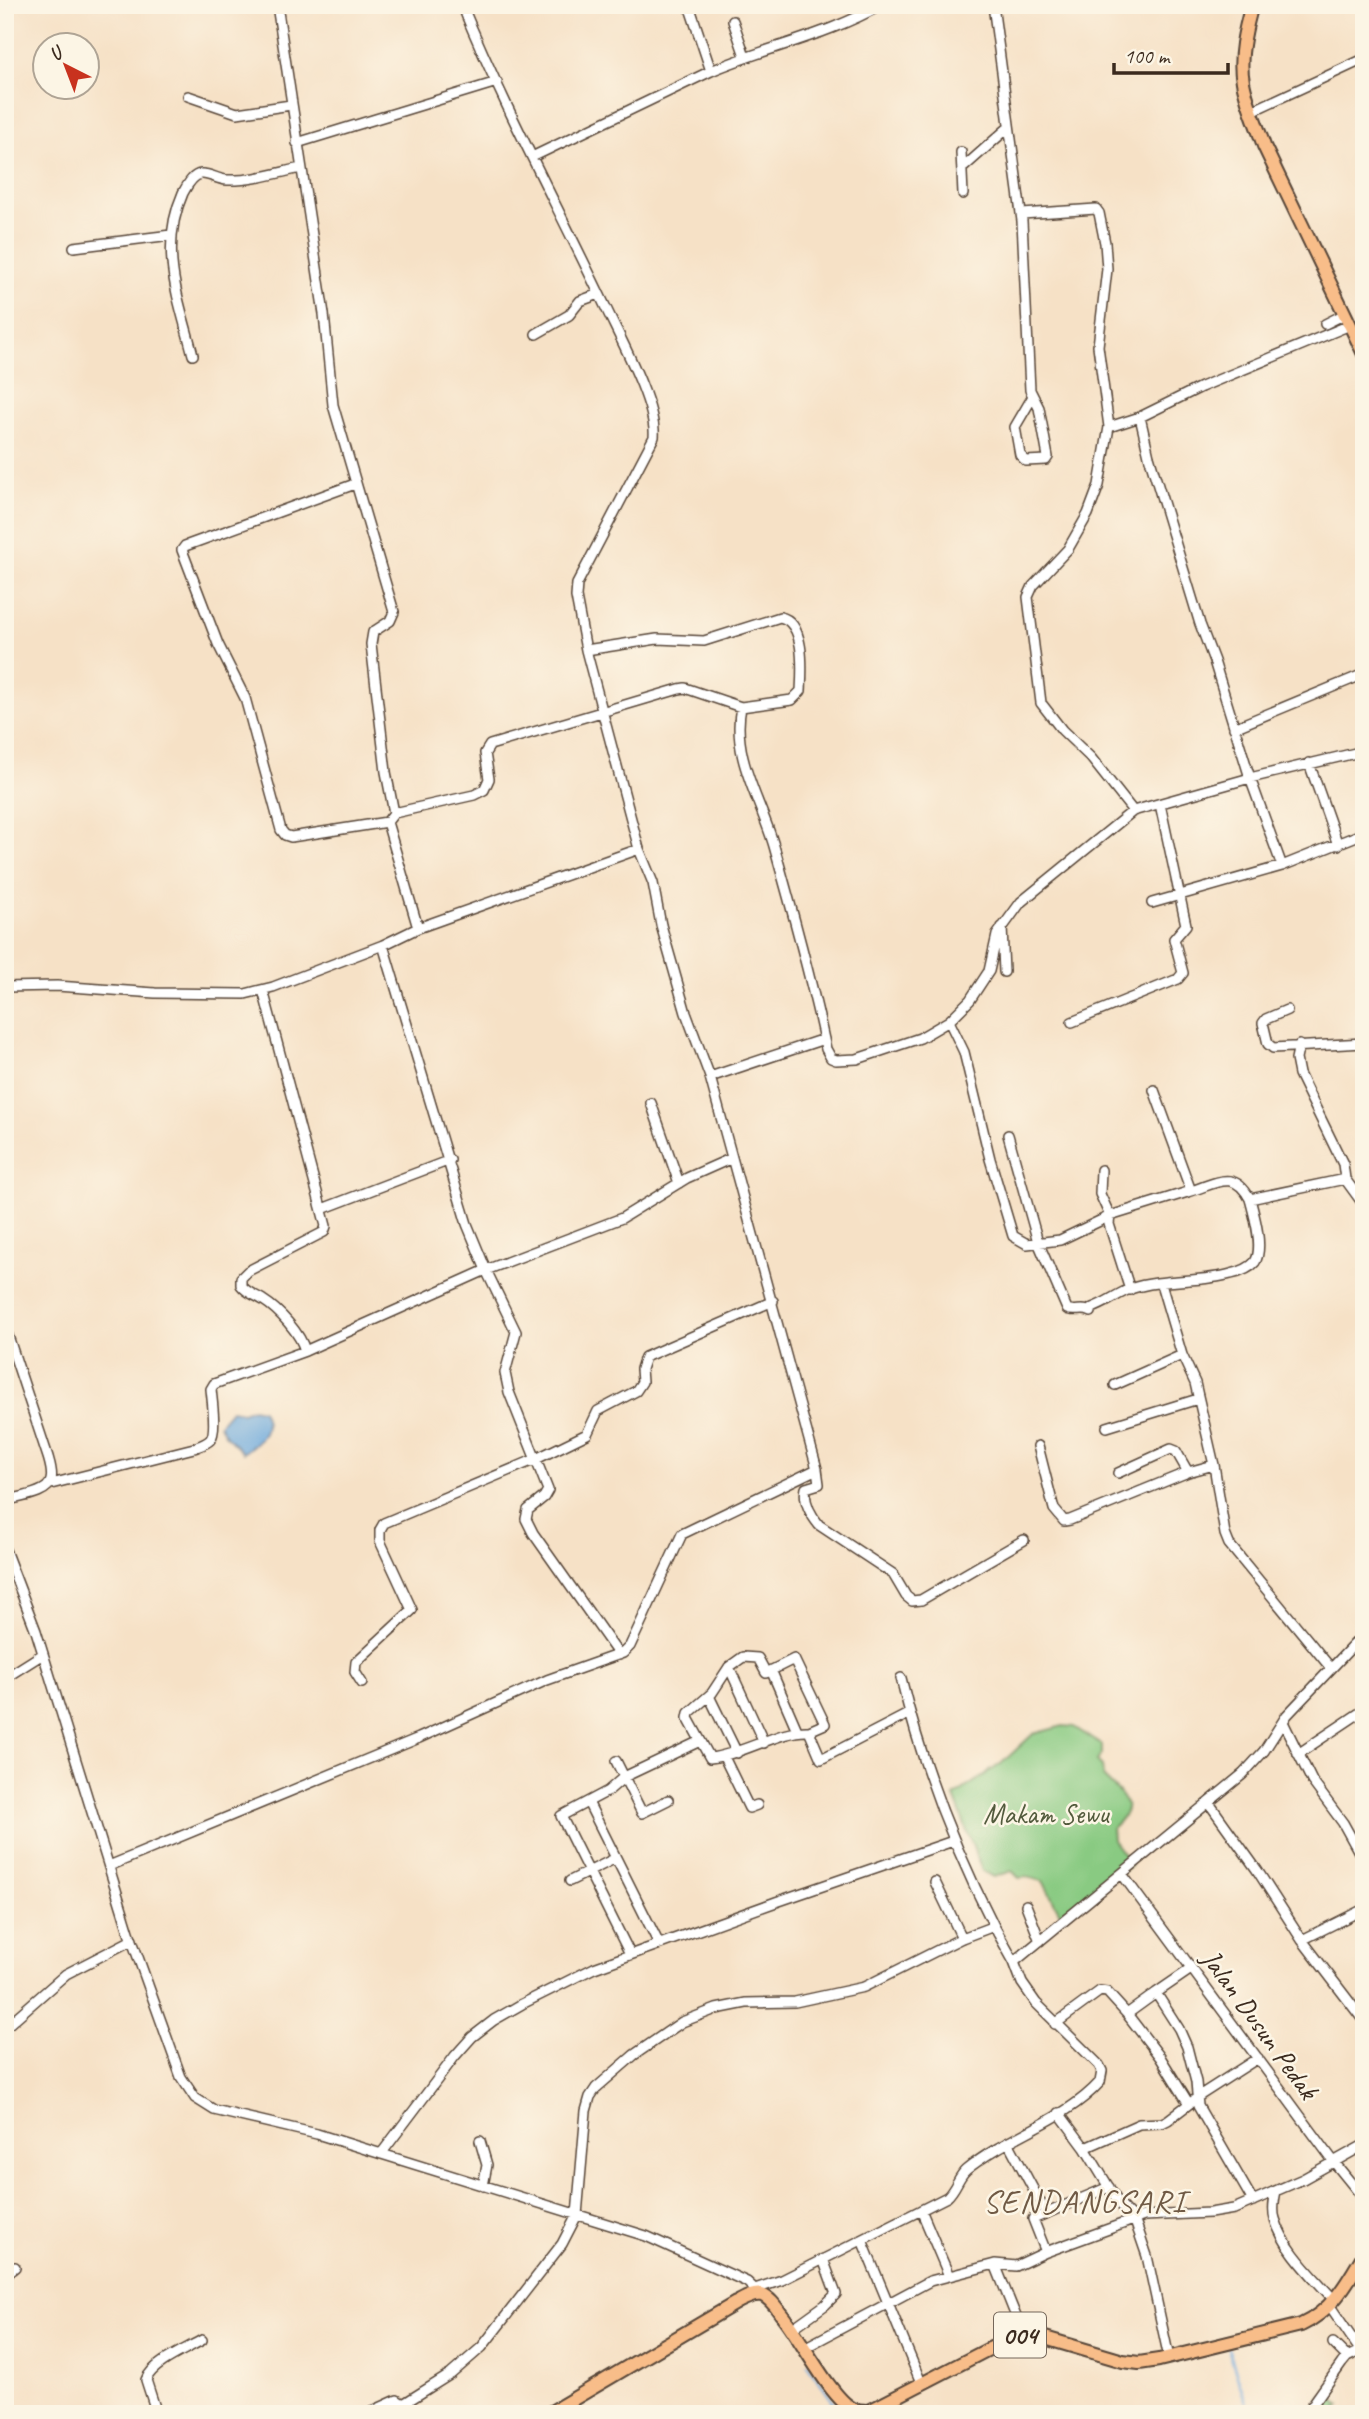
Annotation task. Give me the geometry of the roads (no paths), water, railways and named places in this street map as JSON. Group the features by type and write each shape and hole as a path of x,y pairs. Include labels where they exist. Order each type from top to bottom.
{"main road":[{"path":"1252,5 1241,66 1243,83 1264,146 1364,354"},
{"name":"004","path":"758,2292 769,2299 793,2328 830,2386 854,2411 869,2411 989,2348 1023,2334 1032,2334 1123,2361 1139,2362 1169,2358 1301,2326 1316,2317 1343,2291 1364,2254"},
{"path":"548,2414 758,2292"}],"street":[{"path":"278,5 324,314 333,405 394,612 390,621 373,632 371,644 386,772 394,813"},
{"path":"462,5 640,380 654,432 629,487 577,584 576,597 586,650 639,849 653,883 661,925 686,1013 710,1077 817,1469 819,1484 806,1488 805,1492 813,1518 819,1525 893,1574 912,1601 921,1600 1024,1540"},
{"path":"689,5 711,71"},
{"path":"532,157 711,71 859,17 881,5"},
{"path":"993,5 1022,214 1030,390 1039,408 1048,457 1046,460 1026,461 1020,455 1016,427 1032,398"},
{"path":"733,22 746,56"},
{"path":"1252,111 1364,59"},
{"path":"297,143 497,82"},
{"path":"188,96 237,113 291,106"},
{"path":"964,167 1009,127"},
{"path":"961,152 964,167 963,194"},
{"path":"192,355 170,263 171,236 178,204 193,177 200,174 229,180 301,168"},
{"path":"1022,214 1096,209 1105,243 1107,269 1098,346 1109,427 1099,485 1088,514 1068,549 1033,586 1028,597 1041,704 1062,730 1091,758 1133,811"},
{"path":"74,247 171,236"},
{"path":"536,334 569,315 580,302 599,294"},
{"path":"1325,324 1348,319"},
{"path":"1109,427 1140,417 1348,319"},
{"path":"1140,417 1149,456 1234,728 1282,866"},
{"path":"355,484 185,546 182,550 218,644 245,698 281,830 285,835 291,837 387,822 394,813 474,795 484,790 489,779 485,753 490,745 602,711 685,688 741,708 792,700 801,691 802,652 793,625 785,617 704,641 657,639 586,650"},
{"path":"1234,728 1364,674"},
{"path":"741,708 738,723 741,753 774,844 826,1049 831,1058 836,1060 856,1059 920,1038 949,1021 970,1000 989,971 1002,925 1021,902 1133,811 1250,778 1364,751"},
{"path":"1309,763 1338,845"},
{"path":"1072,1021 1180,977 1183,968 1174,939 1186,925 1160,804"},
{"path":"387,822 418,928"},
{"path":"1152,903 1282,866 1364,833"},
{"path":"5,988 57,986 155,993 245,994 383,945 418,928 639,849"},
{"path":"1002,925 1004,972"},
{"path":"383,945 450,1160 467,1224 516,1332 505,1373 509,1392 548,1490 526,1513 529,1525 619,1655"},
{"path":"263,989 326,1226 324,1232 248,1271 241,1278 241,1285 249,1295 263,1300 288,1324 302,1340 305,1351"},
{"path":"1287,1010 1264,1021 1262,1026 1268,1044 1273,1048 1364,1044"},
{"path":"949,1021 964,1052 990,1159 1013,1236 1027,1244 1038,1242 1060,1240 1110,1216 1226,1180 1234,1180 1243,1186 1250,1199 1256,1222 1259,1253 1253,1265 1243,1271 1209,1280 1130,1290 1092,1308 1091,1312 1083,1309 1068,1310 1038,1242 1008,1135"},
{"path":"710,1077 824,1039"},
{"path":"1298,1045 1296,1059 1300,1074 1343,1164 1345,1179 1360,1195 1364,1205"},
{"path":"1154,1090 1191,1191"},
{"path":"651,1103 679,1183"},
{"path":"5,1501 46,1489 51,1484 206,1443 213,1436 214,1429 211,1390 214,1384 305,1351 486,1270 622,1218 679,1183 732,1158"},
{"path":"322,1209 450,1160"},
{"path":"1101,1170 1100,1194 1110,1216 1109,1224 1130,1290"},
{"path":"1250,1199 1345,1179"},
{"path":"1161,1284 1182,1355 1195,1383 1229,1544 1330,1667"},
{"path":"362,1683 355,1672 356,1662 412,1610 380,1541 380,1530 384,1523 536,1459 587,1434 598,1411 636,1391 642,1382 641,1369 645,1357 773,1301"},
{"path":"5,1327 48,1457 51,1484"},
{"path":"1115,1385 1182,1355"},
{"path":"1107,1427 1198,1399"},
{"path":"1038,1446 1055,1509 1064,1521 1188,1472 1214,1465"},
{"path":"1118,1473 1171,1449 1176,1451 1188,1472"},
{"path":"109,1866 419,1738 547,1680 619,1655 629,1647 682,1534 817,1469"},
{"path":"5,1550 43,1654 132,1940 181,2077 195,2098 214,2110 317,2134 646,2236 747,2281 758,2292 947,2196 964,2171 1059,2113 1095,2087 1103,2077 1099,2065 1055,2024 1022,1983 953,1841 901,1678"},
{"path":"1014,1962 1254,1764 1283,1722 1330,1667 1364,1634"},
{"path":"5,1678 43,1654"},
{"path":"743,1657 758,1658 766,1673 794,1660 825,1724 809,1731 797,1730 724,1757 710,1758 688,1718 689,1713 709,1696 729,1668 743,1657"},
{"path":"729,1668 764,1743"},
{"path":"771,1670 797,1730"},
{"path":"709,1696 737,1753"},
{"path":"1298,1754 1364,1710"},
{"path":"809,1731 821,1759 910,1713"},
{"path":"1283,1722 1312,1781 1343,1822 1364,1861"},
{"path":"628,1950 561,1816 608,1791 624,1777 700,1741"},
{"path":"724,1757 749,1808 757,1805"},
{"path":"616,1761 642,1813 668,1801"},
{"path":"588,1802 657,1940"},
{"path":"1209,1803 1302,1940 1364,2021"},
{"path":"381,2154 472,2037 522,2004 594,1968 953,1841"},
{"path":"570,1881 616,1858"},
{"name":"Jalan Dusun Pedak","path":"1122,1874 1364,2199"},
{"path":"935,1882 962,1938"},
{"path":"1026,1905 1040,1941"},
{"path":"1302,1940 1364,1909"},
{"path":"403,2404 451,2374 482,2347 562,2244 577,2215 583,2135 590,2097 596,2088 662,2034 682,2022 716,2008 746,2003 795,2002 864,1987 962,1938 994,1926"},
{"path":"615,1954 673,1933"},
{"path":"5,2016 10,2024 66,1974 132,1940"},
{"path":"1127,2014 1191,1969"},
{"path":"1055,2024 1103,1990 1127,2014 1201,2111 1254,2201"},
{"path":"1156,1993 1187,2047 1196,2082 1193,2101"},
{"path":"1085,2148 1139,2124 1162,2123 1258,2058"},
{"path":"1059,2113 1085,2148 1119,2203 1135,2221 1147,2256 1169,2358"},
{"path":"480,2141 487,2165 483,2186"},
{"path":"1008,2142 1046,2213"},
{"path":"806,2347 930,2281 995,2264 1016,2266 1046,2252 1144,2217 1224,2211 1276,2191 1364,2145"},
{"path":"1046,2252 1033,2219 1109,2187"},
{"path":"1276,2191 1274,2217 1280,2231 1332,2303 1363,2352 1348,2357 1306,2414"},
{"path":"920,2210 949,2276"},
{"path":"862,2240 922,2385"},
{"path":"793,2328 836,2294 823,2259"},
{"path":"995,2264 1023,2334"},
{"path":"5,2275 15,2267"},
{"path":"157,2414 147,2376 154,2368 202,2340"},
{"path":"1334,2343 1348,2357"},
{"path":"366,2414 397,2400 403,2404 408,2414"}],"water":[{"path":"252,1408 262,1410 265,1430 243,1453 226,1436 219,1424 231,1410 242,1412"}],"waterway":[{"path":"1228,2348 1250,2414"},
{"path":"807,2364 842,2414"}],"district":[{"name":"SENDANGSARI","path":"1085,2201"}],"park label":[{"name":"Makam Sewu","path":"1046,1813"}]}
